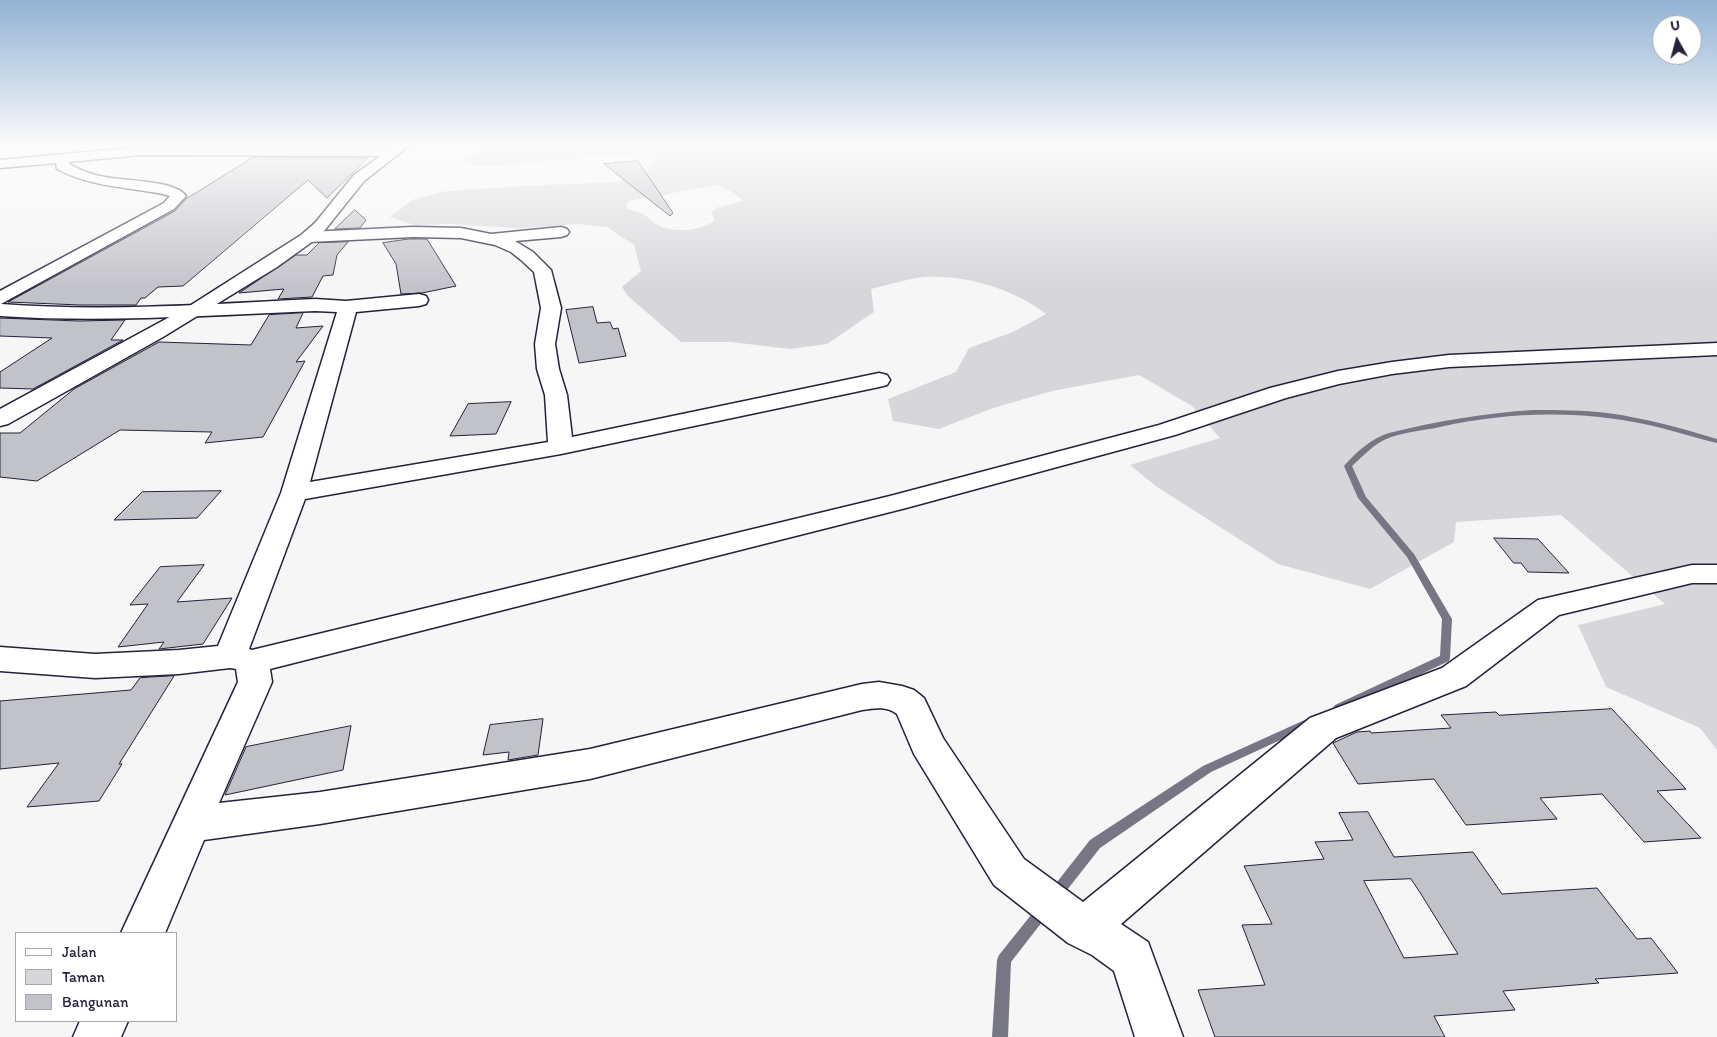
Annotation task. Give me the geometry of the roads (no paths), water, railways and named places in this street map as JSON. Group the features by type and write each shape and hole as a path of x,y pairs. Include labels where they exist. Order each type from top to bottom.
{"street":[{"path":"0,299 172,205 180,196 173,193"},
{"path":"0,418 198,310 309,237 347,193"},
{"path":"309,237 440,232 491,238 561,232"},
{"path":"491,238 517,248 542,270 551,308 545,344 548,369 556,395 561,447"},
{"path":"0,310 43,313 198,310 315,305 349,307 419,300"},
{"path":"143,932 255,682 241,659 294,493 349,307"},
{"path":"0,659 95,666 241,659 897,502 1167,430 1278,393 1338,378 1392,368 1449,361 1717,349"},
{"path":"294,493 561,447 879,380"},
{"path":"1078,923 1323,728 1454,677 1549,607 1692,574 1717,574"},
{"path":"190,825 320,808 590,764 862,697 879,695 902,699 912,707 927,744 1008,872 1078,923 1108,940 1132,957 1159,1037"},
{"path":"97,1037 104,1022"}],"waterway":[{"path":"1339,708 1445,658 1447,619 1411,556 1362,498 1348,466 1377,441 1392,435 1459,420 1534,412 1570,412 1643,421 1717,441"},
{"path":"1055,895 1095,844 1207,769 1309,722"},
{"path":"1000,1037 1004,960 1044,909"}]}
